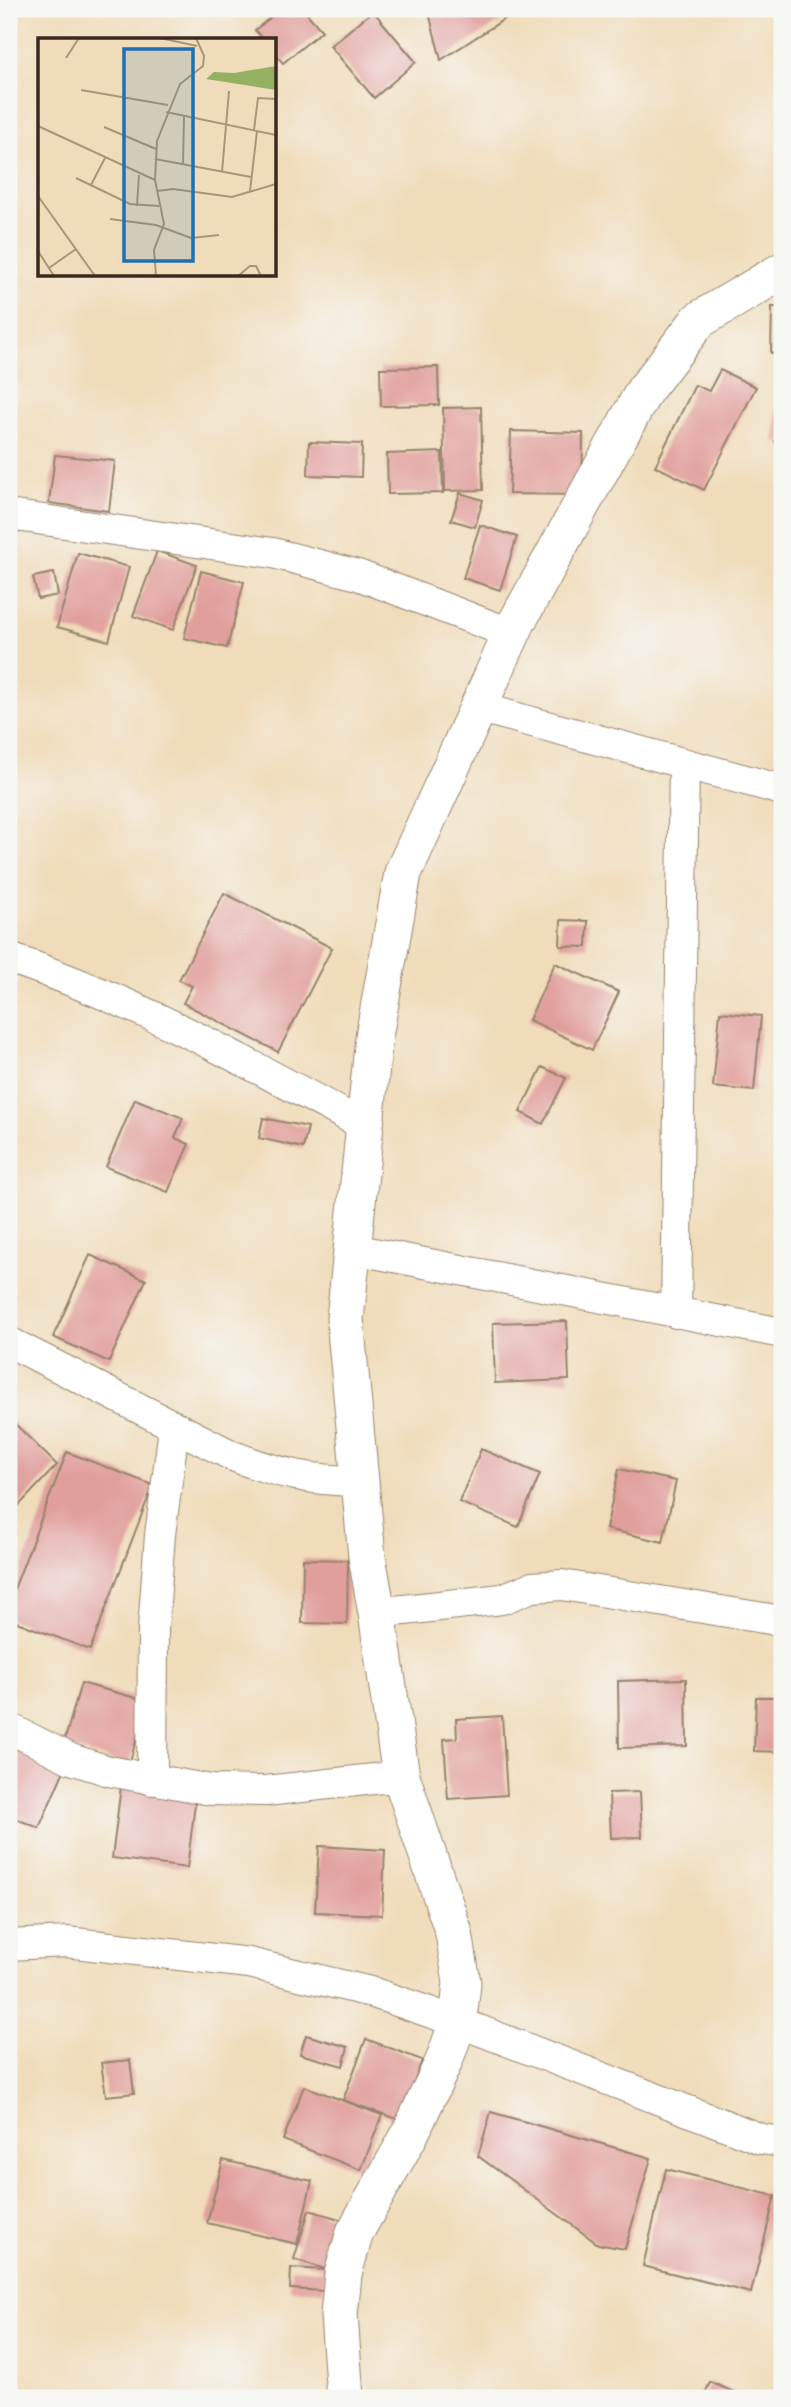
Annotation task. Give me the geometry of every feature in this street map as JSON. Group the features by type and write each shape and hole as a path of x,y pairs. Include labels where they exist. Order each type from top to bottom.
{"street":[{"path":"345,2398 339,2315 344,2274 355,2232 409,2136 444,2061 458,2022 461,1983 454,1933 401,1776 367,1557 345,1319 374,1037 402,873 512,634 644,391 699,320 782,271"},
{"path":"9,515 273,552 358,575 512,634"},
{"path":"477,707 782,790"},
{"path":"676,1313 684,764"},
{"path":"9,958 135,1006 365,1126"},
{"path":"353,1249 782,1333"},
{"path":"9,1342 174,1428 268,1470 301,1478 359,1480"},
{"path":"152,1780 153,1629 160,1535 174,1428"},
{"path":"377,1613 502,1599 532,1587 562,1585 782,1620"},
{"path":"9,1728 71,1759 109,1771 211,1790 266,1791 401,1776"},
{"path":"9,1945 66,1942 249,1963 371,1992 458,2022 761,2139 782,2142"}],"building":[{"path":"281,9 303,9 322,31 283,63 276,54 276,38 262,38 255,30"},
{"path":"428,9 520,9 441,60"},
{"path":"373,11 416,62 374,98 330,46"},
{"path":"772,307 782,307 782,353 771,353"},
{"path":"438,367 439,405 381,406 380,368"},
{"path":"720,370 756,387 704,490 655,466 695,385 709,391"},
{"path":"778,383 782,384 782,442 775,442"},
{"path":"481,407 483,490 445,491 443,408"},
{"path":"511,431 583,433 582,495 509,494"},
{"path":"309,442 362,444 361,477 308,475"},
{"path":"442,452 443,493 388,494 387,454"},
{"path":"55,455 115,461 109,511 49,503"},
{"path":"460,493 483,500 475,527 451,520"},
{"path":"480,525 517,537 500,590 463,578"},
{"path":"157,551 197,565 173,630 133,616"},
{"path":"78,553 129,567 109,641 57,627"},
{"path":"201,571 244,582 227,648 184,638"},
{"path":"54,573 58,595 38,599 33,577"},
{"path":"224,893 332,948 278,1052 183,1003 192,986 179,980"},
{"path":"561,920 588,921 587,947 560,946"},
{"path":"555,963 619,992 592,1050 529,1020"},
{"path":"720,1012 761,1016 754,1091 713,1087"},
{"path":"542,1067 566,1078 543,1124 520,1112"},
{"path":"135,1099 183,1118 175,1138 189,1144 168,1192 106,1167"},
{"path":"263,1118 308,1127 303,1148 259,1138"},
{"path":"90,1255 146,1280 109,1362 53,1337"},
{"path":"567,1321 569,1380 495,1383 493,1323"},
{"path":"9,1418 57,1465 9,1516"},
{"path":"481,1449 540,1474 518,1527 459,1502"},
{"path":"67,1452 153,1485 90,1650 9,1619 9,1602"},
{"path":"619,1469 676,1481 663,1542 606,1529"},
{"path":"303,1559 348,1560 347,1624 302,1623"},
{"path":"686,1679 687,1746 619,1748 618,1681"},
{"path":"81,1683 147,1701 129,1765 63,1746"},
{"path":"756,1697 782,1697 782,1752 754,1751"},
{"path":"502,1716 507,1795 448,1799 444,1739 457,1738 456,1719"},
{"path":"16,1747 65,1768 39,1828 9,1816 9,1763"},
{"path":"121,1786 196,1796 187,1868 112,1858"},
{"path":"640,1792 642,1837 611,1838 609,1793"},
{"path":"319,1846 385,1850 382,1915 315,1912"},
{"path":"306,2035 348,2047 343,2066 300,2054"},
{"path":"366,2039 422,2060 400,2120 343,2100"},
{"path":"130,2060 134,2093 106,2096 101,2063"},
{"path":"304,2086 382,2115 361,2170 283,2140"},
{"path":"491,2112 651,2158 625,2249 598,2244 478,2156"},
{"path":"223,2160 312,2181 297,2244 207,2223"},
{"path":"666,2169 775,2196 751,2293 643,2266"},
{"path":"309,2210 343,2220 328,2270 294,2259"},
{"path":"291,2268 325,2270 324,2291 290,2289"},
{"path":"710,2382 748,2398 703,2398"}]}
